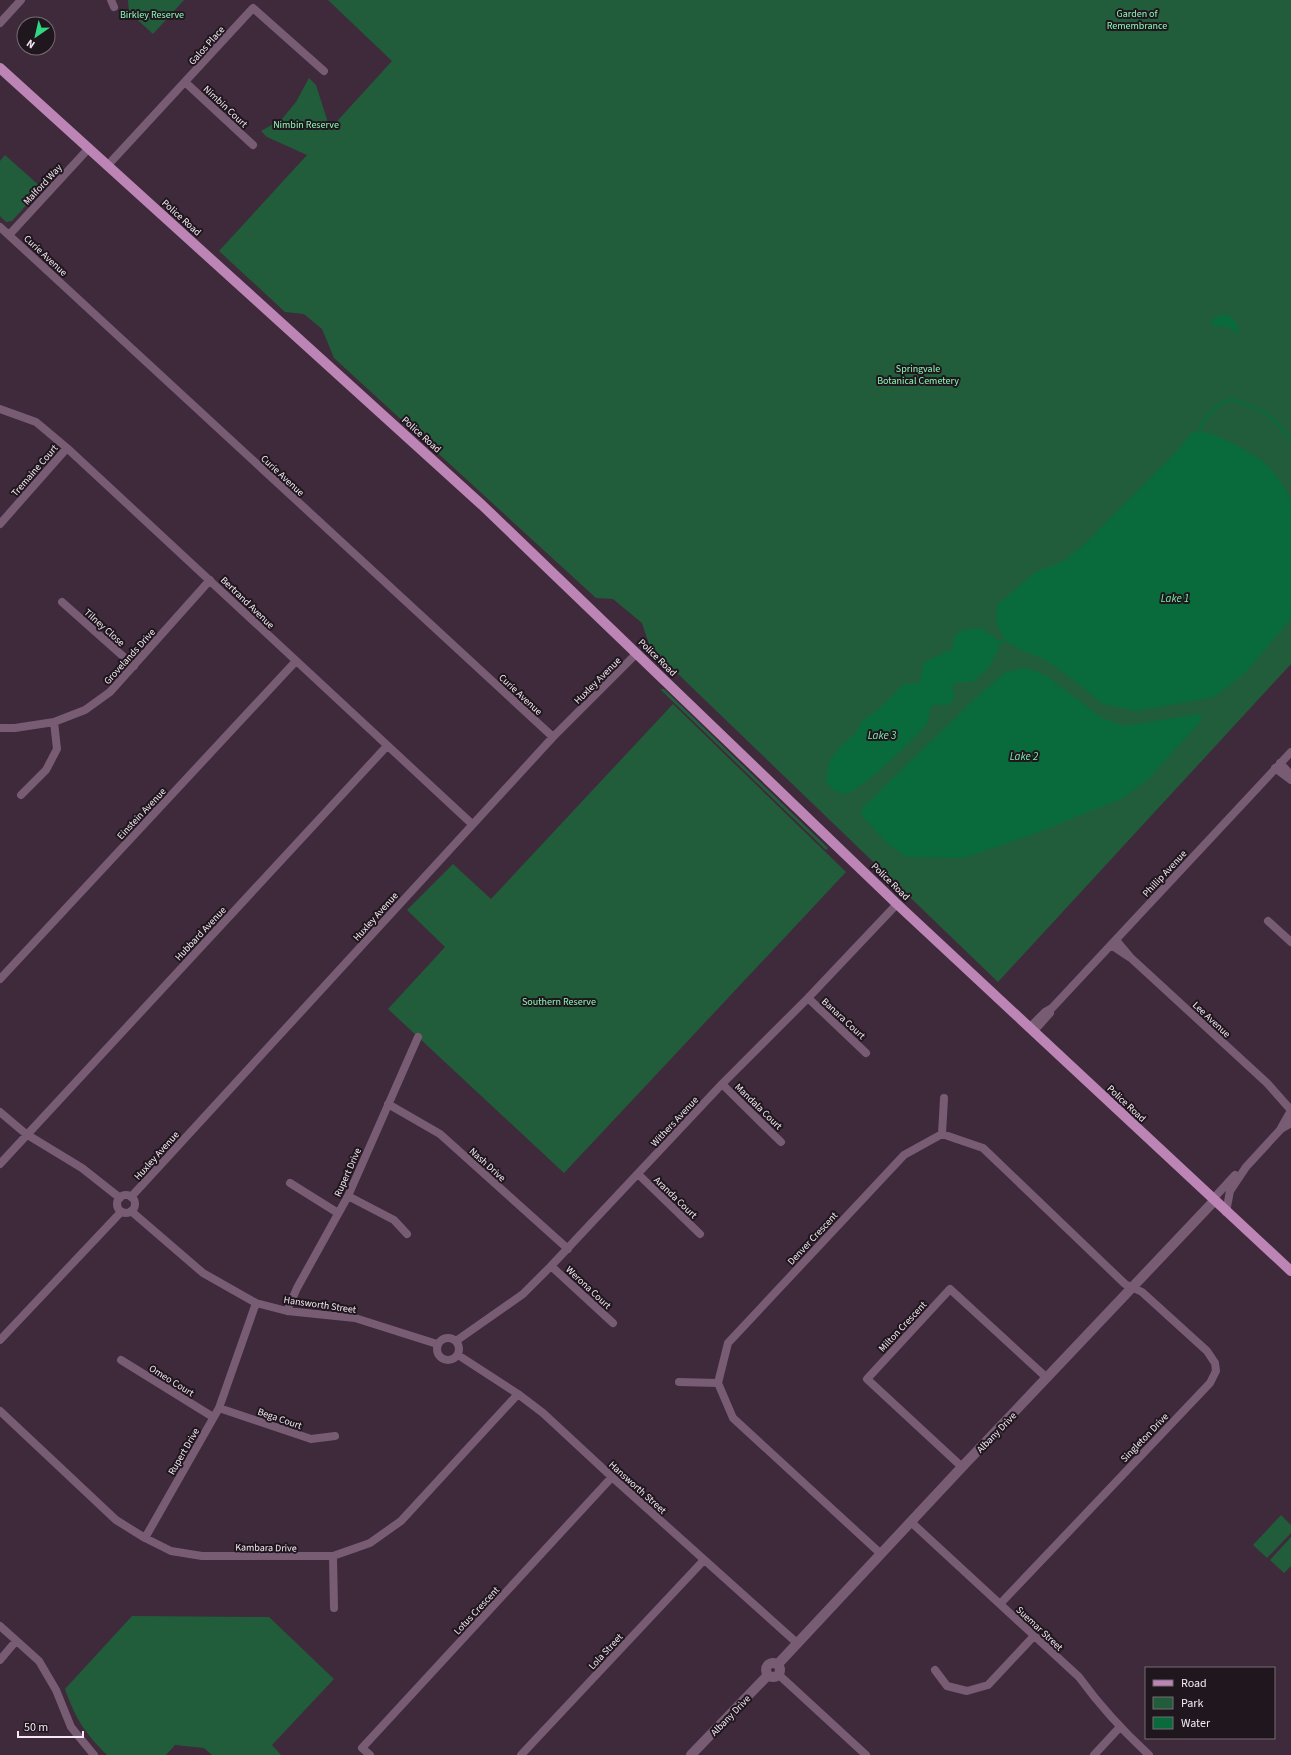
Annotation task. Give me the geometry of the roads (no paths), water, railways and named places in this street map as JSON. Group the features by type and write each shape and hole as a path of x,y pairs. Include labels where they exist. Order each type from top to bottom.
{"main road":[{"name":"Police Road","path":"0,68 482,505 897,904 1291,1271"}],"street":[{"path":"0,23 21,0"},
{"name":"Galos Place","path":"108,165 253,8 324,71"},
{"name":"Nimbin Court","path":"185,82 253,144"},
{"name":"Malford Way","path":"9,234 89,148"},
{"name":"Curie Avenue","path":"0,227 553,738"},
{"name":"Bertrand Avenue","path":"0,409 36,422 67,448 472,824"},
{"name":"Tremaine Court","path":"0,524 67,448"},
{"name":"Grovelands Drive","path":"0,728 15,728 54,722 85,710 110,692 210,580"},
{"name":"Tilney Close","path":"62,602 134,666"},
{"name":"Huxley Avenue","path":"131,1197 472,824 553,738 637,653"},
{"name":"Einstein Avenue","path":"0,979 296,661"},
{"path":"21,795 46,770 57,749 54,722"},
{"name":"Hubbard Avenue","path":"0,1164 26,1134 387,746"},
{"name":"Phillip Avenue","path":"1031,1030 1049,1016 1052,1008 1291,752"},
{"path":"1278,766 1291,775"},
{"path":"1278,766 1291,780"},
{"name":"Withers Avenue","path":"456,1342 523,1294 568,1249 722,1084 808,998 897,904"},
{"path":"1268,921 1291,942"},
{"name":"Lee Avenue","path":"1114,942 1279,1095 1290,1110"},
{"name":"Banara Court","path":"808,998 866,1053"},
{"name":"Rupert Drive","path":"287,1311 296,1288 348,1196 418,1037"},
{"name":"Mandala Court","path":"722,1084 781,1142"},
{"path":"944,1098 942,1134 984,1148 1125,1284 1131,1287"},
{"name":"Nash Drive","path":"388,1104 440,1134 568,1249"},
{"path":"1281,1129 1290,1110"},
{"path":"0,1112 26,1134 82,1168 120,1198"},
{"path":"1226,1212 1230,1191 1246,1167 1281,1129 1291,1123"},
{"name":"Denver Crescent","path":"718,1383 728,1343 904,1154 942,1134"},
{"path":"1214,1200 1239,1171 1246,1167"},
{"name":"Aranda Court","path":"638,1174 700,1234"},
{"path":"290,1183 338,1213"},
{"path":"125,1195 131,1197 135,1203 132,1211 127,1213 121,1212 117,1206 120,1198 125,1195"},
{"path":"348,1196 394,1220 407,1234"},
{"name":"Albany Drive","path":"778,1664 1214,1200"},
{"name":"Hansworth Street","path":"132,1211 203,1273 256,1303 287,1311 355,1318 437,1344"},
{"path":"0,1340 121,1212"},
{"name":"Werona Court","path":"551,1266 613,1323"},
{"name":"Singleton Drive","path":"1000,1604 1210,1383 1216,1371 1215,1363 1207,1351 1142,1292 1131,1287"},
{"name":"Milton Crescent","path":"962,1467 867,1379 950,1289 1047,1378"},
{"name":"Rupert Drive","path":"145,1538 219,1408 256,1303"},
{"path":"450,1338 456,1342 459,1349 458,1355 452,1360 442,1359 437,1354 437,1344 443,1339 450,1338"},
{"name":"Hansworth Street","path":"458,1355 518,1394 543,1413 797,1643"},
{"name":"Omeo Court","path":"121,1360 213,1417"},
{"path":"679,1382 718,1383 733,1418 881,1554"},
{"name":"Kambara Drive","path":"0,1411 116,1520 145,1538 171,1551 202,1556 333,1556 370,1543 401,1521 518,1394"},
{"name":"Bega Court","path":"219,1408 311,1439 335,1436"},
{"name":"Lotus Crescent","path":"370,1755 362,1748 612,1477"},
{"name":"Suemar Street","path":"911,1522 1079,1677 1098,1704 1120,1728 1149,1755"},
{"path":"333,1556 334,1608"},
{"name":"Lola Street","path":"521,1755 704,1560"},
{"path":"0,1626 39,1661 56,1690 71,1727 94,1755"},
{"path":"934,1670 947,1686 967,1691 988,1685 1033,1636"},
{"path":"0,1660 16,1641"},
{"path":"769,1664 778,1664 781,1669 779,1676 772,1678 768,1675 766,1668 769,1664"},
{"name":"Albany Drive","path":"691,1755 768,1675"},
{"path":"779,1676 866,1755"},
{"path":"1094,1755 1120,1728"}],"water":[{"path":"1223,314 1231,317 1235,321 1238,327 1238,335 1227,326 1217,327 1210,324 1213,318"},
{"name":"Lake 1","path":"1192,432 1204,432 1222,438 1256,456 1271,469 1287,492 1291,501 1291,619 1244,674 1214,697 1137,711 1103,704 1075,681 1044,659 1022,651 1005,640 997,624 996,606 1034,573 1065,560 1087,542 1179,449"},
{"name":"Lake 3","path":"980,628 996,638 1000,646 990,666 973,682 956,682 953,686 954,698 949,705 933,705 926,725 876,774 854,790 847,793 838,792 830,787 826,782 830,760 841,746 856,733 863,720 879,709 904,684 920,683 924,662 953,649 954,636 963,630"},
{"name":"Lake 2","path":"1027,668 1047,676 1100,717 1124,726 1199,714 1202,720 1148,779 1123,798 1034,834 964,858 907,857 888,844 861,815 863,807 978,696 1006,672"}],"waterway":[{"path":"1199,432 1207,416 1221,404 1232,399 1251,406 1266,414 1285,432 1291,441"},
{"path":"998,642 1005,640"}],"park label":[{"name":"Birkley Reserve","path":"152,14"},
{"name":"Garden of Remembrance","path":"1137,18"},
{"name":"Nimbin Reserve","path":"306,124"},
{"name":"Springvale Botanical Cemetery","path":"918,374"},
{"name":"Southern Reserve","path":"559,1001"}]}
